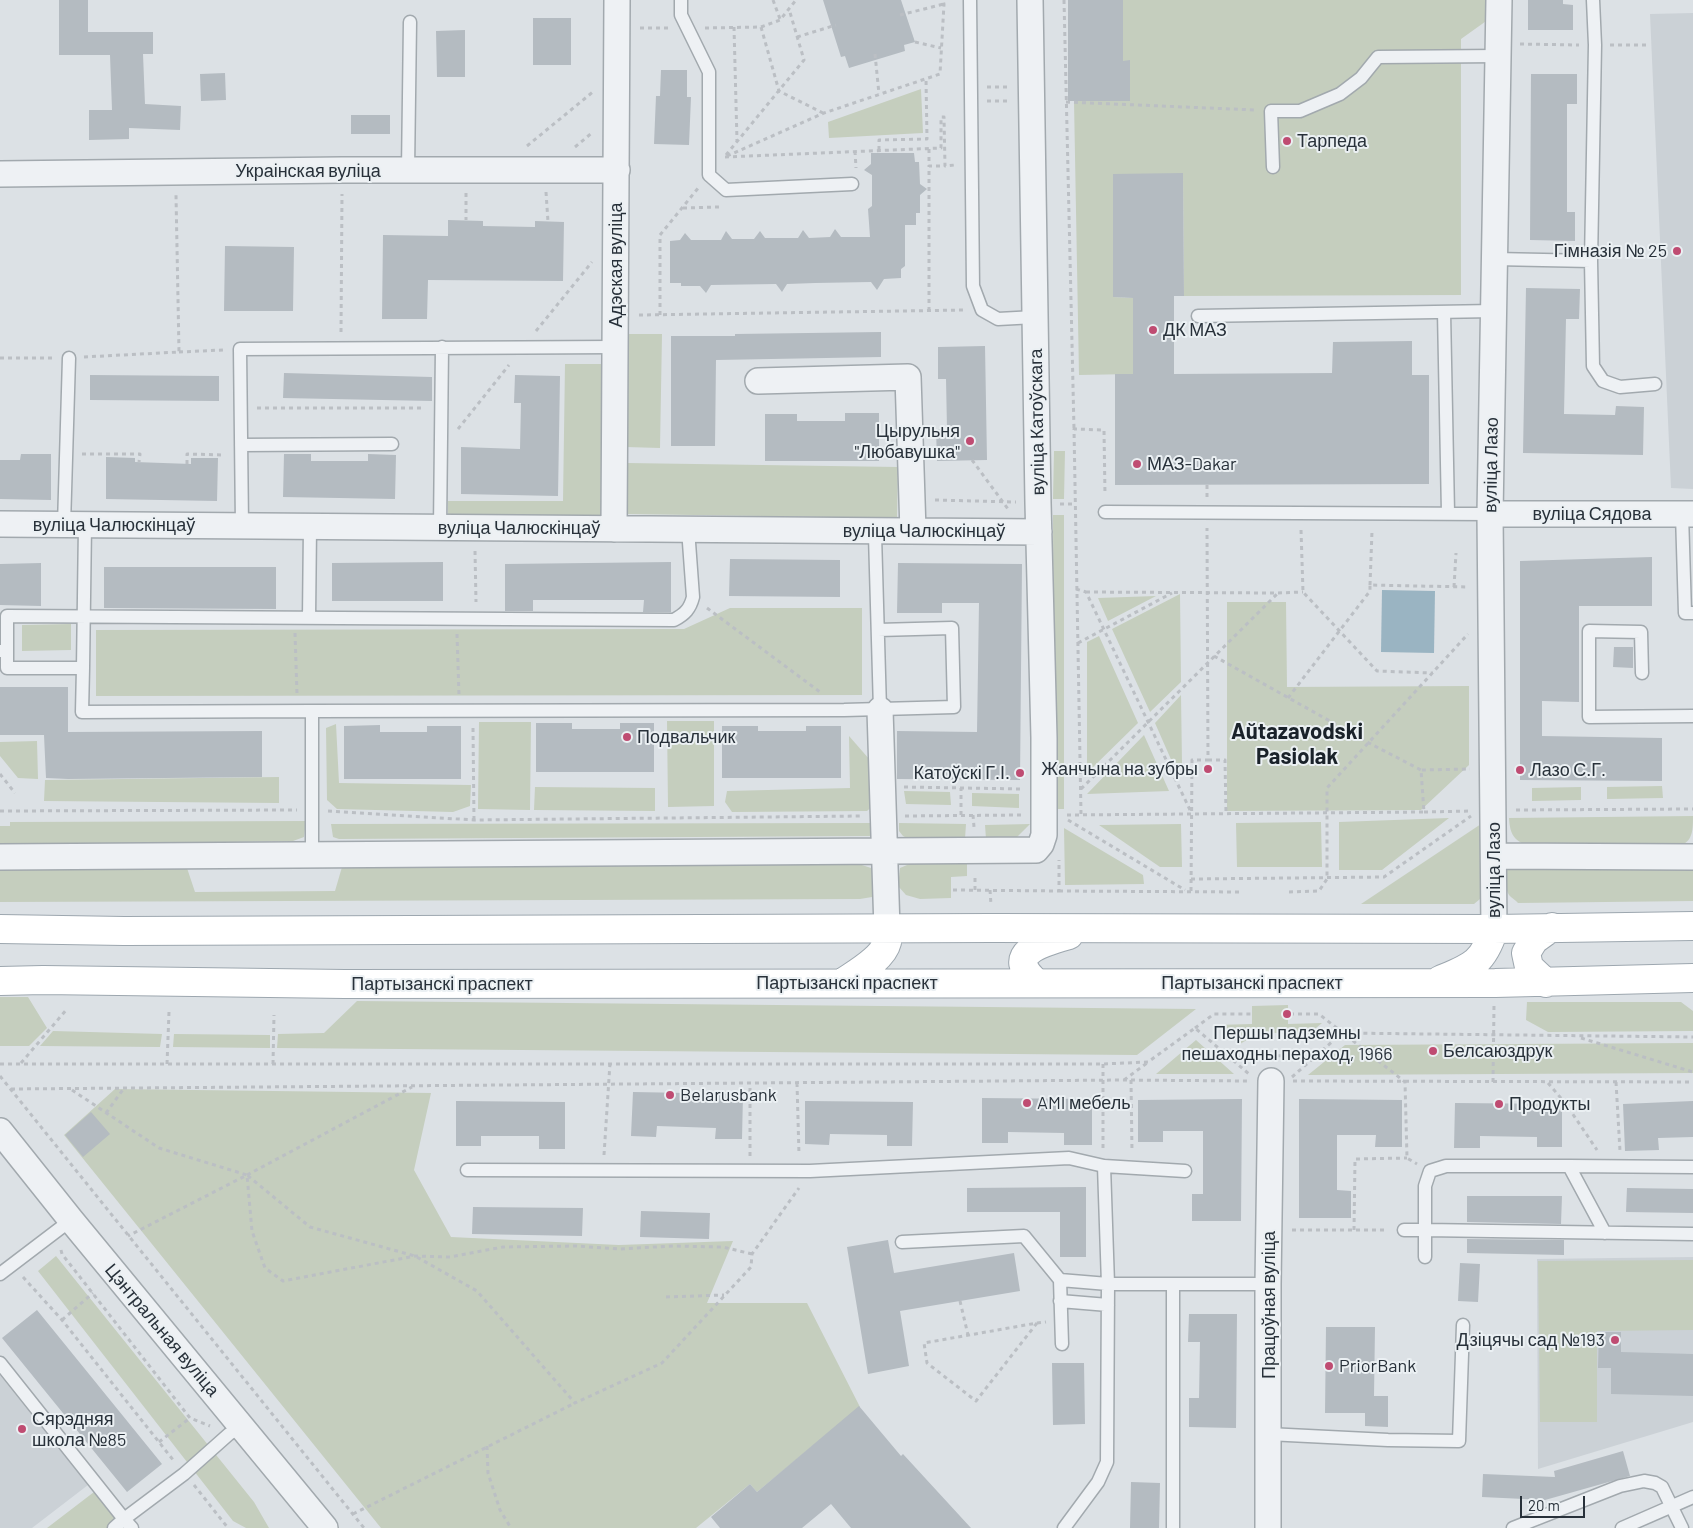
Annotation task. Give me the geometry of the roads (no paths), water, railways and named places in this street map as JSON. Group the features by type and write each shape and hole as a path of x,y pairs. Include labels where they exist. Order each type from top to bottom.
{"main road":[{"path":"0,929 183,931 1092,928 1494,929 1693,926"},
{"path":"1546,983 1529,967 1526,953 1534,940 1552,927"},
{"path":"1037,982 1023,968 1024,958 1032,949 1042,943 1092,928"},
{"path":"842,983 867,966 881,952 887,942 887,929"},
{"path":"1431,983 1478,962 1489,943 1494,929"},
{"name":"Партызанскі праспект","path":"0,982 43,980 345,984 1546,983 1693,978"}],"street":[{"name":"Адэская вуліца","path":"614,529 618,0"},
{"name":"вуліца Катоўскага","path":"885,852 1028,852 1036,850 1041,844 1044,835 1044,738 1033,532 1038,503 1030,0"},
{"name":"вуліца Лазо","path":"1494,929 1490,514 1499,0"},
{"name":"Украінская вуліца","path":"0,174 498,170 547,177 616,170"},
{"path":"758,381 908,377 913,531"},
{"name":"вуліца Сядова","path":"1490,514 1688,514"},
{"name":"вуліца Чалюскінцаў","path":"0,524 1033,532"},
{"path":"880,710 887,929"},
{"path":"0,857 885,852"},
{"path":"1494,856 1693,857"},
{"name":"Працоўная вуліца","path":"1265,1081 1268,1284 1268,1528"},
{"name":"Цэнтральная вуліца","path":"0,1131 325,1528"}],"lane":[{"path":"681,0 682,15 709,72 709,175 726,190 852,184"},
{"path":"970,0 973,286 982,310 998,319 1035,317"},
{"path":"1593,0 1596,45 1591,261 1593,366 1602,381 1620,387 1655,384"},
{"path":"408,170 410,22"},
{"path":"1273,167 1271,111 1300,111 1340,94 1361,78 1378,57 1499,50"},
{"path":"1495,258 1591,261"},
{"path":"1198,316 1494,311"},
{"path":"1444,312 1448,514"},
{"path":"440,528 442,347"},
{"path":"242,526 240,349 616,347"},
{"path":"69,358 66,453 84,616 82,712 880,710 954,707 952,628 878,630"},
{"path":"241,450 392,444"},
{"path":"1105,512 1490,514"},
{"path":"1688,514 1685,613 1693,613"},
{"path":"309,618 310,526"},
{"path":"82,668 7,668 4,651 7,616 674,620 685,614 690,607 693,597 688,529"},
{"path":"875,535 880,710"},
{"path":"1642,674 1641,632 1588,631 1589,717 1693,716"},
{"path":"312,711 312,854"},
{"path":"466,1170 805,1171 1069,1158 1104,1166 1185,1170"},
{"path":"1064,1528 1098,1482 1106,1462 1108,1284 1104,1166"},
{"path":"1425,1257 1425,1186 1430,1171 1446,1166 1693,1167"},
{"path":"1569,1166 1605,1233"},
{"path":"0,1274 71,1220"},
{"path":"1404,1230 1693,1234"},
{"path":"902,1242 1024,1236 1060,1280 1062,1344"},
{"path":"1060,1280 1108,1284 1268,1284"},
{"path":"1173,1284 1173,1528"},
{"path":"1060,1301 1108,1305"},
{"path":"1268,1434 1388,1440 1459,1441 1463,1325"},
{"path":"0,1363 128,1524"},
{"path":"114,1528 128,1524 230,1434 242,1426"},
{"path":"1513,1528 1620,1486 1644,1481 1655,1483 1662,1487 1682,1528"},
{"path":"1622,1528 1693,1497"}],"water":[{"path":"1382,590 1435,591 1434,653 1381,652"}],"place":[{"name":"Тарпеда","path":"1287,141"},
{"name":"Гімназія № 25","path":"1677,251"},
{"name":"ДК МАЗ","path":"1153,330"},
{"name":"Цырульня \"Любавушка\"","path":"970,441"},
{"name":"МАЗ-Dakar","path":"1137,464"},
{"name":"Подвальчик","path":"627,737"},
{"name":"Жанчына на зубры","path":"1208,769"},
{"name":"Лазо С.Г.","path":"1520,770"},
{"name":"Катоўскі Г.І.","path":"1020,773"},
{"name":"Першы падземны пешаходны пераход, 1966","path":"1287,1014"},
{"name":"Белсаюздрук","path":"1433,1051"},
{"name":"Belarusbank","path":"670,1095"},
{"name":"AMI мебель","path":"1027,1103"},
{"name":"Продукты","path":"1499,1104"},
{"name":"Дзіцячы сад №193","path":"1615,1340"},
{"name":"PriorBank","path":"1329,1366"},
{"name":"Сярэдняя школа №85","path":"22,1429"}],"district":[{"name":"Aŭtazavodski Pasiolak","path":"1297,744"}]}
